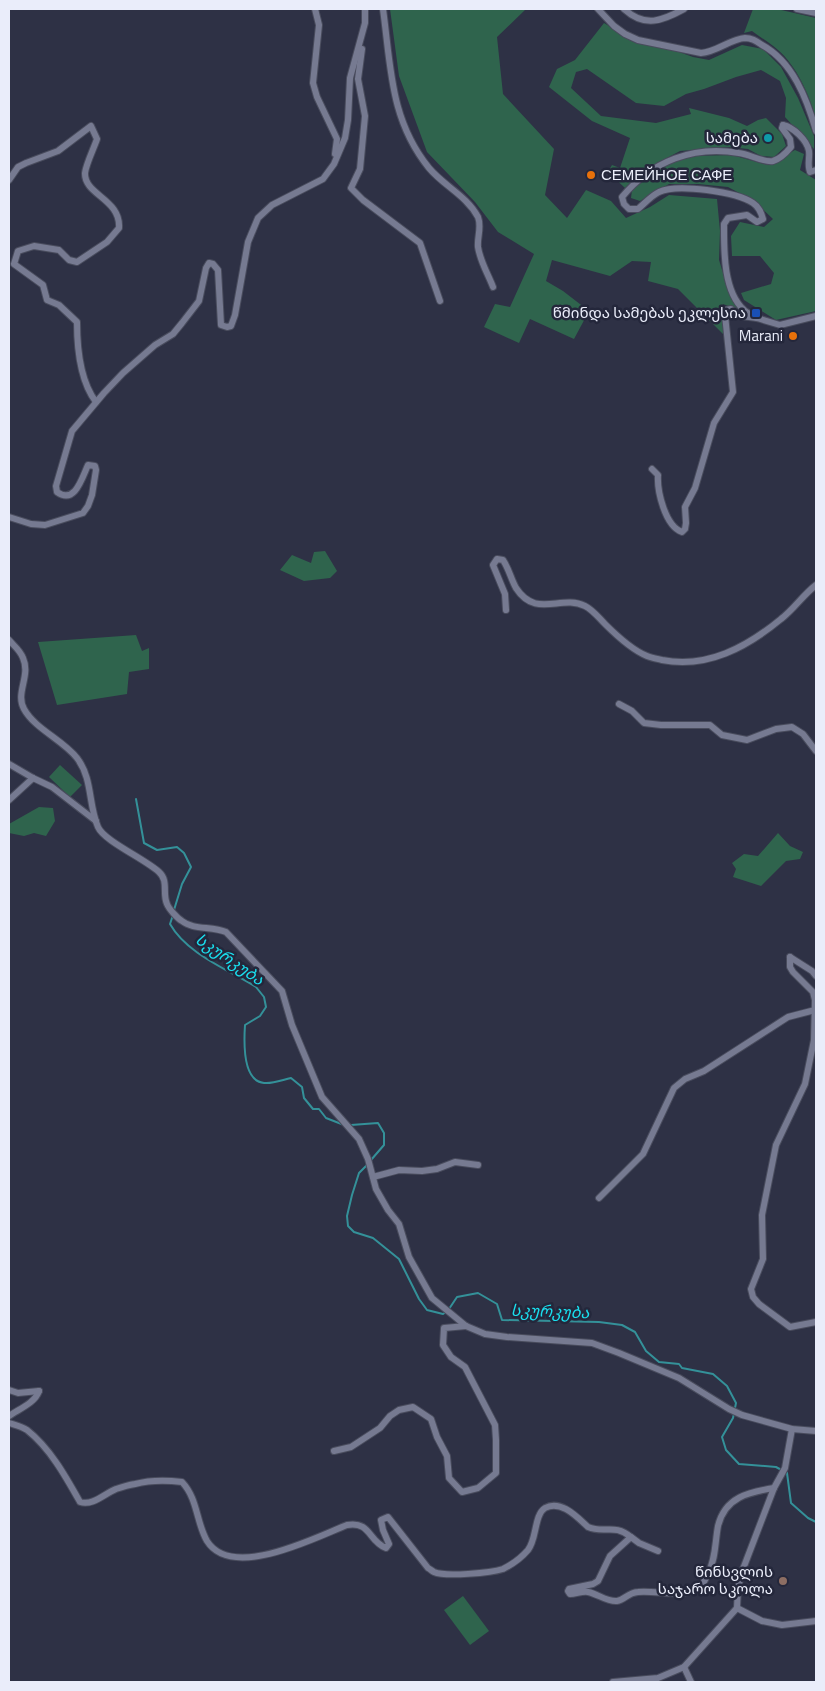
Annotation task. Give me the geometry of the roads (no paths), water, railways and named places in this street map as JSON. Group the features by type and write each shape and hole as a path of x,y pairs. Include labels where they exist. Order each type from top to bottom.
{"street":[{"path":"315,9 319,25 313,84 317,97 337,139 334,164"},
{"path":"365,9 358,79 360,98 365,116 360,169 351,188 363,200 420,243 440,301"},
{"path":"383,9 394,96 402,124 430,169 465,201 479,219 478,246 481,259 493,286"},
{"path":"598,9 614,26 638,40 701,53 710,52 745,38 752,39 778,55 799,83 816,131"},
{"path":"624,9 645,20 656,21 684,9"},
{"path":"798,9 816,13"},
{"path":"9,517 31,524 45,525 83,513 92,495 95,466 88,465 76,491 68,496 62,496 57,492 56,486 72,431 123,373 155,345 173,334 182,324 199,301 206,268 210,263 218,270 221,325 231,326 235,315 248,242 258,218 272,205 323,180 334,164 345,138 351,73 365,23"},
{"path":"757,318 744,310 735,299 725,268 724,224 728,218 747,215 757,222 762,221 764,219 761,211 752,203 730,193 682,188 659,191 638,209 629,209 624,204 622,196 630,187 664,162 689,153 730,151 750,154 762,160 772,162 780,158 791,147 790,139 782,128 784,125 793,130 803,140 809,151 810,172 816,170"},
{"path":"9,180 18,167 26,162 58,151 91,126 97,139 85,173 90,188 112,205 119,228 107,242 78,262 69,260 59,250 34,246 18,251 14,264 43,285 47,300 59,305 77,322 77,345 88,391 96,402"},
{"path":"652,469 658,475 657,484 666,514 677,530 682,532 685,529 686,523 685,507 695,488 714,423 733,392 726,310 731,309 741,316 757,318 780,325 816,316"},
{"path":"506,610 505,594 493,565 497,559 503,560 507,566 517,589 525,597 538,605 571,602 588,607 612,631 628,644 648,656 671,662 687,662 708,660 743,646 782,618 816,585"},
{"path":"9,640 24,658 26,676 20,696 24,708 30,718 71,751 85,770 100,832 108,839 140,857 161,874 164,879 166,903 178,918 192,926 220,929 226,932 280,987 292,1025 322,1097 359,1139 368,1159 376,1189 388,1210 399,1224 409,1257 432,1298 466,1326 485,1334 592,1344 679,1378 742,1415 792,1429 816,1431"},
{"path":"620,704 632,711 644,723 661,726 710,725 722,735 747,740 776,729 792,727 803,734 816,751"},
{"path":"9,764 52,787 96,821"},
{"path":"9,800 33,778"},
{"path":"816,976 812,971 790,957 790,967 793,972 813,992 815,1000 814,1040 805,1084 776,1145 762,1215 763,1259 751,1289 753,1297 759,1304 790,1327 816,1322"},
{"path":"600,1198 643,1154 674,1088 678,1084 704,1072 788,1017 815,1010"},
{"path":"373,1177 399,1170 422,1171 455,1162 478,1165"},
{"path":"334,1451 351,1447 380,1428 398,1410 413,1407 431,1419 437,1437 448,1456 449,1478 462,1492 478,1488 496,1473 494,1425 465,1368 451,1357 443,1345 444,1328 466,1326"},
{"path":"9,1390 18,1392 39,1391 32,1401 9,1416"},
{"path":"9,1423 26,1429 38,1440 53,1457 80,1502 86,1504 114,1490 135,1484 163,1480 182,1482 192,1496 206,1539 210,1545 222,1553 242,1558 272,1554 347,1525 355,1524 360,1524 386,1548 389,1544 381,1520 388,1517 428,1568 435,1573 469,1575 496,1571 506,1568 528,1550 534,1537 540,1514 546,1508 554,1506 564,1508 588,1527 593,1529 610,1528 621,1530 639,1543 658,1551"},
{"path":"613,1682 658,1678 684,1667 737,1608 738,1588 743,1569 774,1488 783,1471 792,1429"},
{"path":"631,1538 610,1556 598,1581 593,1584 569,1589 570,1594 588,1592 608,1600 618,1601 630,1593 650,1591 690,1592 698,1589 703,1585 711,1569 715,1554 718,1525 726,1509 739,1497 774,1488"},
{"path":"737,1608 762,1621 782,1625 816,1622"},
{"path":"684,1667 691,1682"}],"waterway":[{"name":"სკურკუბა","path":"136,799 144,843 157,850 177,847 184,853 191,867 182,884 174,910"},
{"name":"სკურკუბა","path":"173,915 170,924 177,935 208,960 256,987 264,997 266,1007 260,1016 245,1025 246,1059 252,1075 257,1081 264,1083 291,1078 302,1087 304,1098 313,1109 319,1109 326,1118 344,1125"},
{"name":"სკურკუბა","path":"351,1125 378,1123 384,1133 384,1145 371,1160"},
{"name":"სკურკუბა","path":"368,1164 359,1173 347,1216 348,1226 354,1232 373,1238 399,1259 419,1299 427,1310 443,1314 446,1312"},
{"name":"სკურკუბა","path":"449,1309 457,1297 478,1293 497,1304 502,1320 599,1322 622,1325 635,1332 646,1351 659,1362 679,1364 682,1368 713,1374 727,1386 736,1403 733,1418 722,1437 726,1450 739,1464 776,1467 787,1473 791,1503 808,1518 816,1522"}],"place":[{"name":"სამება","path":"768,138"},
{"name":"СЕМЕЙНОЕ САФЕ","path":"591,175"},
{"name":"წმინდა სამებას ეკლესია","path":"756,313"},
{"name":"Marani","path":"793,336"},
{"name":"წინსვლის საჯარო სკოლა","path":"783,1581"}]}
